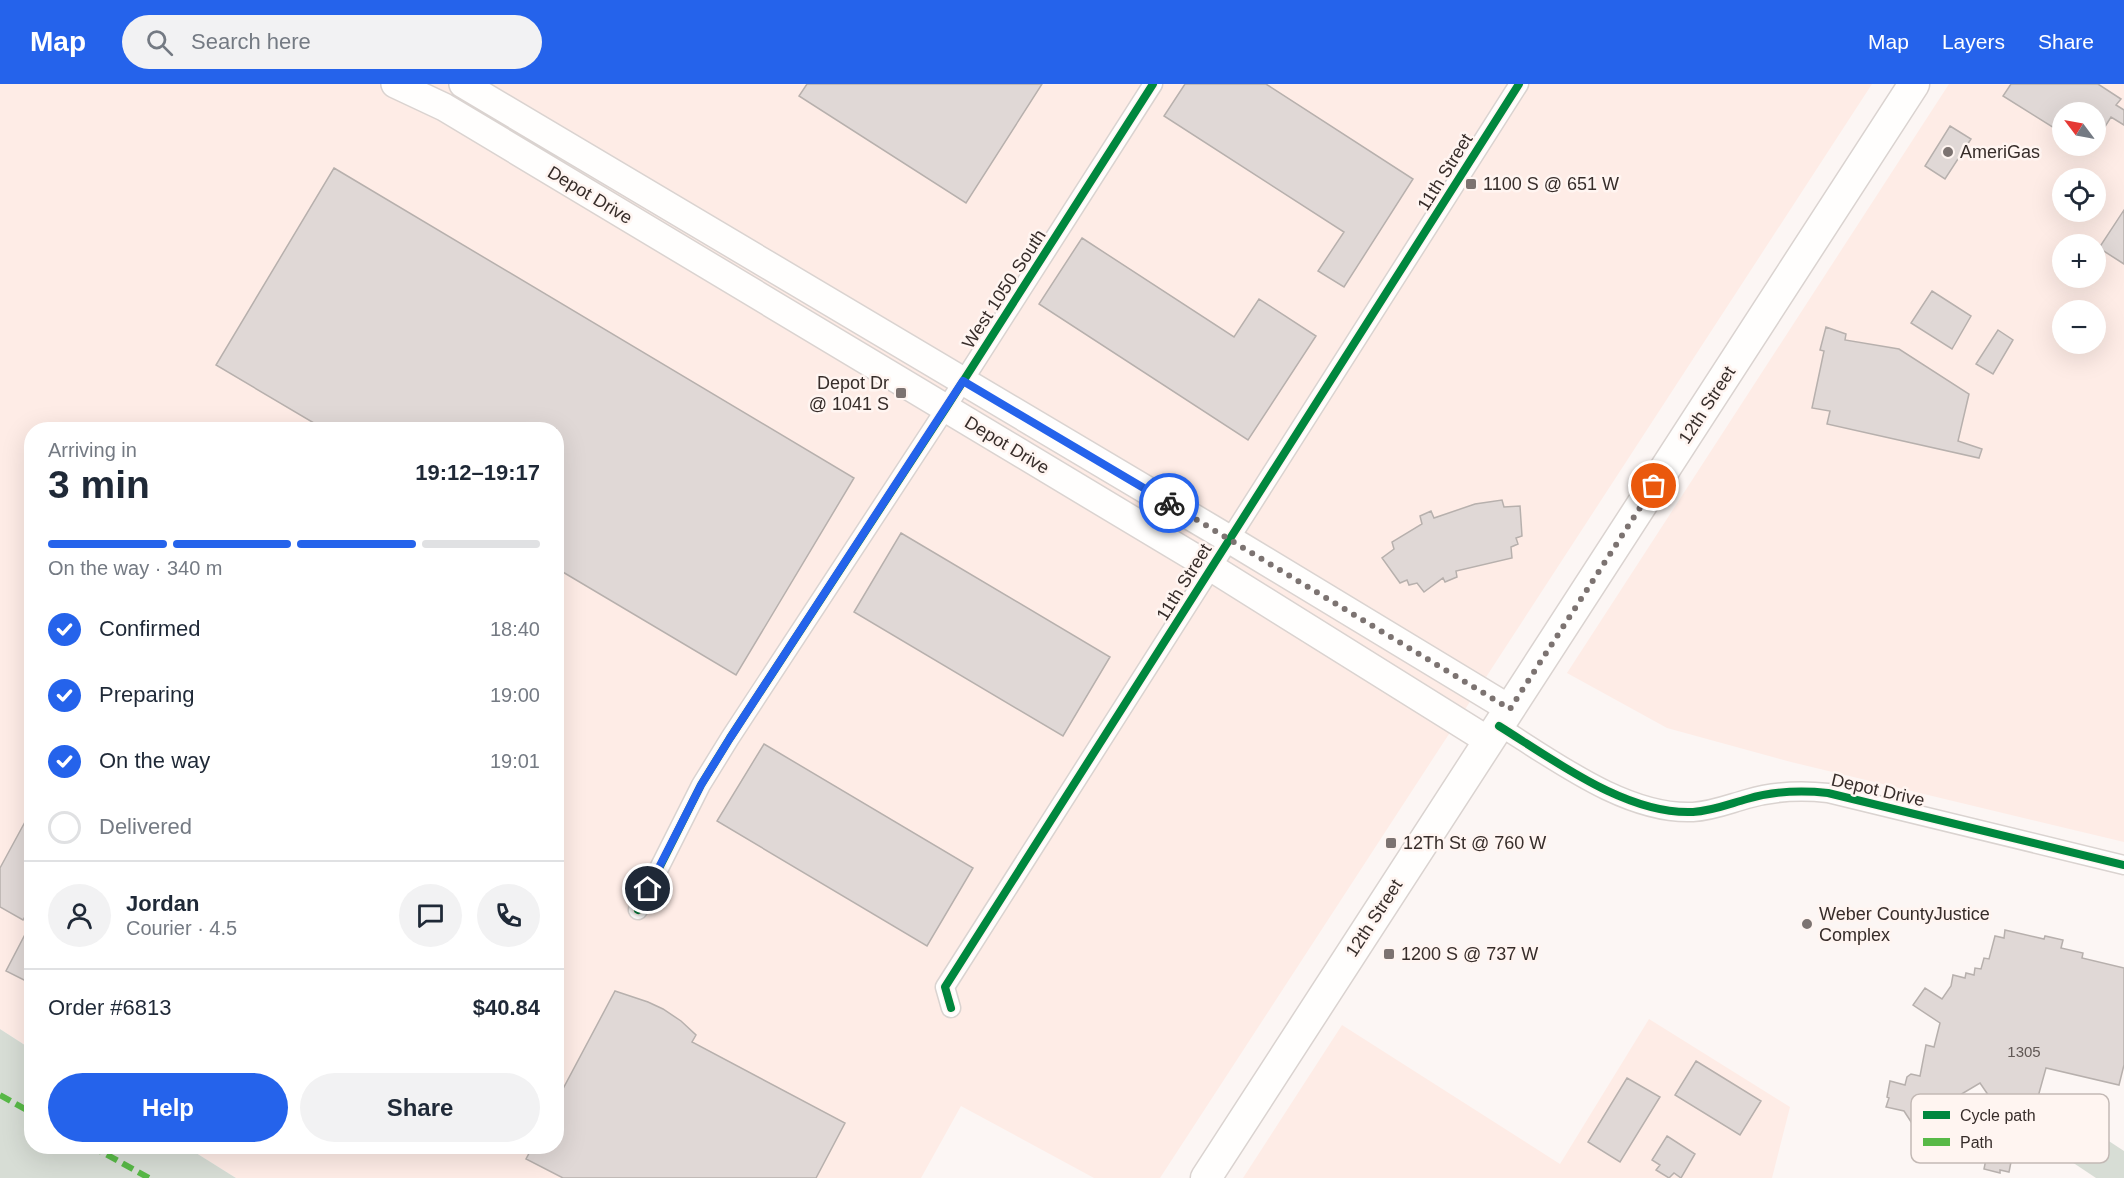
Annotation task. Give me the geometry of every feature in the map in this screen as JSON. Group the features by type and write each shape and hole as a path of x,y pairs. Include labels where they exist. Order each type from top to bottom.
{"main road":[{"name":"Depot Drive","path":"395,84 444,107 1212,568 1499,725"},
{"name":"Depot Drive","path":"463,84 1229,539 1499,725"},
{"name":"12th Street","path":"1206,1178 1914,84"}],"street":[{"name":"West 1050 South","path":"638,910 706,776 946,408 1153,84"},
{"name":"11th Street","path":"951,1008 945,987 1519,84"},
{"name":"Depot Drive","path":"1499,725 1594,785 1627,799 1662,809 1692,812 1716,809 1771,792 1802,790 1828,793 2124,864"}],"shaded area":[{"path":"0,84 1872,84 1160,1178 1094,1178 961,1106 921,1178 236,1178 198,1154 564,1154 564,422 24,422 24,1044 0,1029"},
{"path":"1949,84 2124,84 2124,842 1791,762 1667,728 1567,673"},
{"path":"1649,1019 1790,1107 1772,1178 1243,1178 1342,1025 1560,1164"},
{"path":"0,1029 24,1044 24,1154 198,1154 236,1178 0,1178"},
{"path":"2109,1141 2124,1151 2124,1178 2096,1178 2074,1163 2109,1163"}],"building":[{"path":"807,84 1042,84 966,203 799,96"},
{"path":"1185,84 1266,84 1413,179 1344,287 1318,271 1344,232 1164,116"},
{"path":"2011,84 2098,84 2121,99 2116,105 2124,110 2124,125 2111,117 2106,125 2106,102 2052,102 2052,127 2003,96"},
{"name":"AmeriGas","path":"1950,126 1971,139 1945,179 1925,166"},
{"path":"334,168 854,478 736,675 564,573 564,422 312,422 216,365"},
{"path":"2124,210 2124,264 2106,252 2106,237"},
{"path":"1082,238 1234,337 1259,299 1316,336 1248,440 1039,304"},
{"path":"1932,291 1971,316 1952,349 1911,323"},
{"path":"1826,327 1846,334 1845,340 1899,349 1969,394 1958,441 1982,449 1979,458 1827,424 1830,411 1812,408 1824,351 1820,350"},
{"path":"1998,330 2013,340 1993,374 1976,364"},
{"path":"1502,500 1504,507 1520,506 1522,536 1516,538 1518,544 1511,547 1512,558 1456,571 1457,577 1445,582 1443,578 1424,592 1417,583 1409,585 1407,580 1400,583 1382,558 1394,549 1392,542 1422,524 1420,516 1431,511 1434,518 1475,504"},
{"path":"901,533 1110,657 1063,736 854,612"},
{"path":"764,744 973,868 927,946 717,821"},
{"path":"24,824 23,920 0,907 0,868"},
{"path":"2005,930 2044,939 2045,936 2063,940 2061,948 2083,953 2082,958 2124,968 2124,1065 2119,1085 2046,1068 2039,1094 1988,1094 1980,1083 1962,1094 1911,1094 1911,1122 1904,1111 1886,1107 1890,1081 1905,1085 1907,1077 1911,1074 1920,1076 1926,1045 1934,1047 1940,1023 1913,1005 1925,988 1942,999 1951,986 1953,975 1965,978 1966,973 1974,975 1975,968 1981,969 1984,958 1989,959 1995,936 2004,938"},
{"path":"24,936 24,980 6,971"},
{"path":"615,991 663,1009 696,1035 692,1042 845,1123 816,1178 563,1178 526,1159 529,1154 564,1154 564,1087"},
{"path":"1696,1061 1761,1101 1740,1135 1675,1095"},
{"path":"1627,1078 1660,1097 1620,1162 1588,1142"},
{"path":"1667,1136 1695,1154 1681,1178 1674,1173 1669,1178 1656,1170 1660,1165 1652,1160"},
{"path":"1985,1163 2011,1163 2009,1172 2000,1170 2000,1173 1984,1169"}],"marked path":[{"path":"0,1095 24,1108"},
{"path":"106,1154 149,1178"}],"cycle path":[{"path":"638,910 701,785 730,738 946,408 1153,84"},
{"path":"951,1008 945,987 1519,84"},
{"path":"1499,726 1592,783 1642,805 1668,811 1707,810 1757,796 1777,793 1797,791 1828,793 2124,865"}],"way so far":[{"path":"1169,503 1510,709 1654,486"}],"place":[{"name":"AmeriGas","path":"1948,152"},
{"name":"1100 S @ 651 W","path":"1471,184"},
{"name":"Depot Dr @ 1041 S","path":"901,393"},
{"name":"12Th St @ 760 W","path":"1391,843"},
{"name":"Weber CountyJustice Complex","path":"1807,924"},
{"name":"1200 S @ 737 W","path":"1389,954"}],"route":[{"path":"648,889 701,785 730,738 963,381 1169,503"}]}
